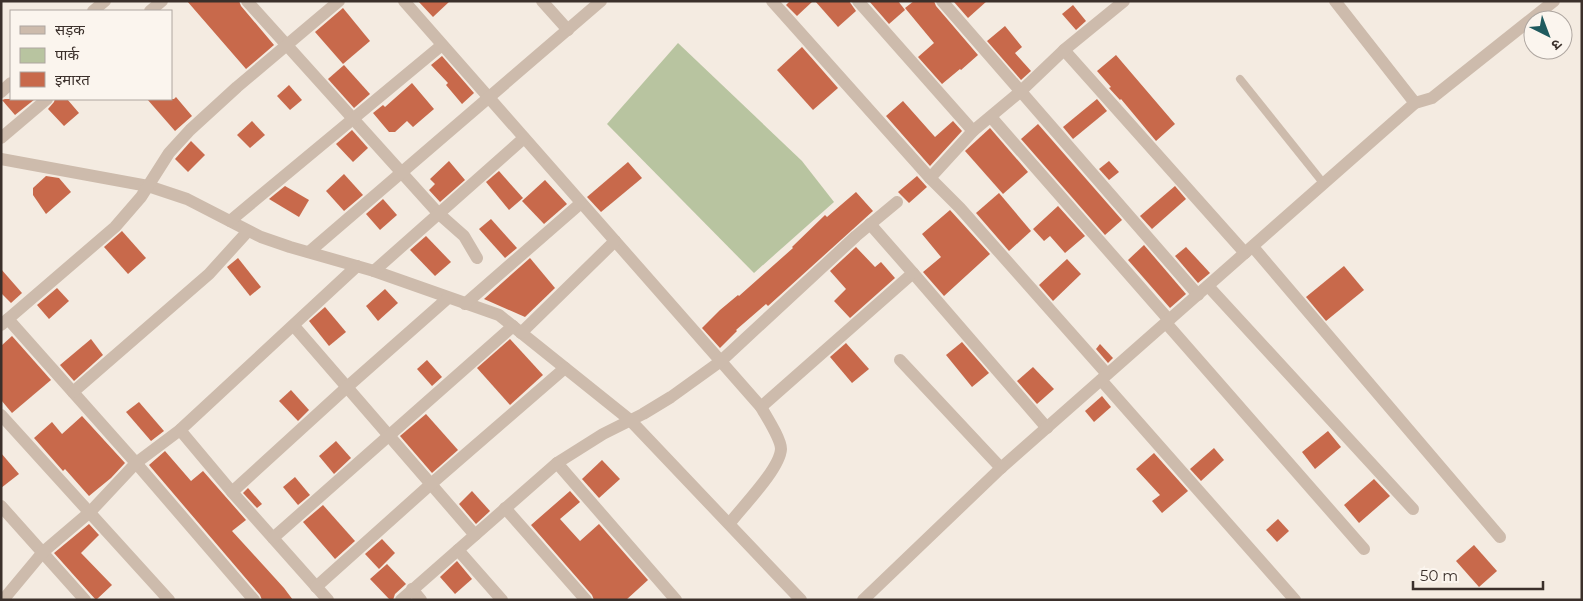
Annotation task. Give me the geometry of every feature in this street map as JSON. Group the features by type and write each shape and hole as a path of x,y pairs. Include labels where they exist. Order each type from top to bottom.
{"street":[{"path":"94,10 105,1"},
{"path":"151,10 162,1"},
{"path":"247,1 438,213 464,236 478,258"},
{"path":"254,600 73,392 5,322 115,226 142,197 169,153 190,130 237,87 339,1"},
{"path":"404,1 761,407 773,428 781,449 776,467 730,523"},
{"path":"542,1 568,30"},
{"path":"310,252 601,1"},
{"path":"772,1 930,178 960,208 1295,600"},
{"path":"930,178 973,130 1021,91 1064,50 1124,1"},
{"path":"1335,1 1415,103"},
{"path":"863,600 1001,468 1415,103 1432,98 1554,1"},
{"path":"945,2 1198,295"},
{"path":"865,3 973,130"},
{"path":"230,221 442,45"},
{"path":"1064,50 1249,250 1500,537"},
{"path":"1,138 46,100"},
{"path":"991,116 1364,549"},
{"path":"374,271 524,138"},
{"path":"1,159 148,186 187,199 248,231 374,271 494,313 517,329 630,420 730,523 801,600"},
{"path":"400,600 557,463 604,434 671,397 720,361 870,224 897,202"},
{"path":"465,304 581,203"},
{"path":"870,224 1047,428"},
{"path":"73,392 209,274 248,231"},
{"path":"273,538 388,436 517,329 615,241"},
{"path":"4,597 43,552 90,512 136,463 180,430 357,266"},
{"path":"761,407 913,273"},
{"path":"1208,286 1413,509"},
{"path":"232,492 448,298"},
{"path":"294,326 475,535"},
{"path":"900,360 1001,468"},
{"path":"316,587 430,484 565,368"},
{"path":"1,415 169,600"},
{"path":"180,430 328,600"},
{"path":"557,463 676,600"},
{"path":"1,506 85,600"},
{"path":"505,508 586,600"},
{"path":"458,550 502,600"},
{"path":"412,589 422,600"}],"lane":[{"path":"1240,79 1324,184"}],"green space":[{"path":"678,43 802,161 834,202 754,273 607,124"}],"building":[{"path":"187,1 239,1 241,6 274,45 246,69"},
{"path":"418,1 450,1 433,17"},
{"path":"790,1 813,1 797,16 786,5"},
{"path":"815,1 849,1 856,11 838,27"},
{"path":"869,1 898,1 905,10 889,24"},
{"path":"914,1 934,1 936,6 978,55 942,84 918,57 934,43 905,8"},
{"path":"955,1 987,1 968,18"},
{"path":"1073,5 1086,21 1076,30 1062,14"},
{"path":"343,8 370,41 343,64 315,32"},
{"path":"1005,26 1022,47 1015,53 1031,71 1021,80 987,41"},
{"path":"802,47 838,88 813,110 777,70"},
{"path":"1116,55 1175,124 1156,141 1121,99 1109,88 1111,87 1097,71"},
{"path":"442,56 474,93 462,104 446,85 448,83 431,65"},
{"path":"344,65 370,94 354,108 328,79"},
{"path":"412,83 434,109 413,127 407,121 395,132 389,132 373,113 383,105 385,107"},
{"path":"289,85 302,100 290,110 277,96"},
{"path":"176,97 192,116 175,131 148,100 174,99"},
{"path":"10,99 34,100 15,115 2,100"},
{"path":"1097,99 1107,111 1073,139 1063,127"},
{"path":"55,100 68,100 79,113 64,126 48,109"},
{"path":"903,101 935,137 953,121 962,131 930,166 886,116"},
{"path":"252,121 265,135 250,148 237,135"},
{"path":"1038,124 1122,220 1105,235 1021,139"},
{"path":"990,128 1028,172 1003,194 965,151"},
{"path":"352,130 368,148 353,162 336,144"},
{"path":"191,141 205,155 188,172 175,159"},
{"path":"449,161 465,180 440,202 429,190 435,184 430,179"},
{"path":"1109,161 1119,172 1109,180 1099,169"},
{"path":"628,162 642,178 601,212 587,197"},
{"path":"499,171 523,198 509,210 486,182"},
{"path":"344,174 363,195 344,211 326,191"},
{"path":"46,176 59,178 71,192 46,214 33,195 33,188"},
{"path":"917,176 927,187 909,203 898,192"},
{"path":"545,180 567,204 544,224 522,201"},
{"path":"285,186 309,200 299,217 269,199"},
{"path":"1175,186 1186,199 1152,229 1140,216"},
{"path":"856,192 873,211 768,306 766,304 736,330 720,348 702,328 720,310 739,296 793,248 825,215 827,217"},
{"path":"999,193 1031,231 1009,251 976,213"},
{"path":"383,199 397,215 380,230 366,214"},
{"path":"1058,206 1085,236 1065,253 1050,236 1044,241 1033,229"},
{"path":"950,210 990,254 944,296 923,272 941,257 922,234"},
{"path":"491,219 517,248 505,258 479,229"},
{"path":"122,231 146,258 128,274 104,247"},
{"path":"426,236 451,262 435,276 410,250"},
{"path":"1144,245 1186,294 1170,308 1128,260"},
{"path":"856,247 875,267 881,262 895,278 850,318 834,301 846,289 830,271"},
{"path":"1186,247 1210,273 1198,283 1175,256"},
{"path":"238,258 261,287 250,296 227,267"},
{"path":"530,258 555,288 525,317 484,299"},
{"path":"1067,259 1081,274 1053,301 1039,285"},
{"path":"1344,266 1364,290 1326,321 1306,297"},
{"path":"1,269 22,293 11,303 1,293"},
{"path":"57,288 69,301 49,319 37,305"},
{"path":"385,289 398,303 378,321 366,306"},
{"path":"325,307 346,332 329,346 309,321"},
{"path":"12,336 51,380 12,413 1,400 1,346"},
{"path":"91,339 103,355 74,381 60,365"},
{"path":"510,339 543,375 510,405 477,368"},
{"path":"962,342 989,373 972,387 946,355"},
{"path":"846,343 869,369 852,383 830,357"},
{"path":"1100,344 1113,358 1108,363 1096,349"},
{"path":"427,360 442,377 432,386 417,369"},
{"path":"1033,367 1054,389 1037,404 1017,381"},
{"path":"291,390 309,410 298,421 279,401"},
{"path":"1102,396 1111,407 1094,422 1085,411"},
{"path":"139,402 164,431 151,441 126,412"},
{"path":"426,414 458,450 432,473 400,436"},
{"path":"82,416 125,463 111,478 89,496 65,469 63,471 34,438 52,422 62,434"},
{"path":"1328,431 1341,447 1315,469 1302,452"},
{"path":"336,441 351,458 334,474 319,456"},
{"path":"1214,448 1224,460 1201,481 1190,469"},
{"path":"165,451 191,481 203,471 246,520 232,531 293,600 262,600 260,595 149,465"},
{"path":"1,453 19,474 1,488"},
{"path":"1154,453 1188,491 1162,513 1152,501 1160,495 1136,469"},
{"path":"602,460 620,479 599,498 582,479"},
{"path":"295,477 310,495 298,505 283,487"},
{"path":"1374,479 1390,496 1359,523 1344,505"},
{"path":"248,488 262,504 257,508 243,493"},
{"path":"472,491 490,511 476,524 459,504"},
{"path":"570,491 580,502 560,519 580,541 599,524 648,580 626,600 594,600 592,595 531,525"},
{"path":"323,505 355,541 335,559 303,522"},
{"path":"1278,519 1289,531 1277,542 1266,530"},
{"path":"89,524 99,535 81,553 112,585 96,600 54,553"},
{"path":"382,539 395,553 379,569 365,554"},
{"path":"1474,545 1497,571 1479,587 1456,561"},
{"path":"457,561 472,579 455,594 440,577"},
{"path":"387,564 406,584 395,594 393,600 390,600 370,579"}]}
